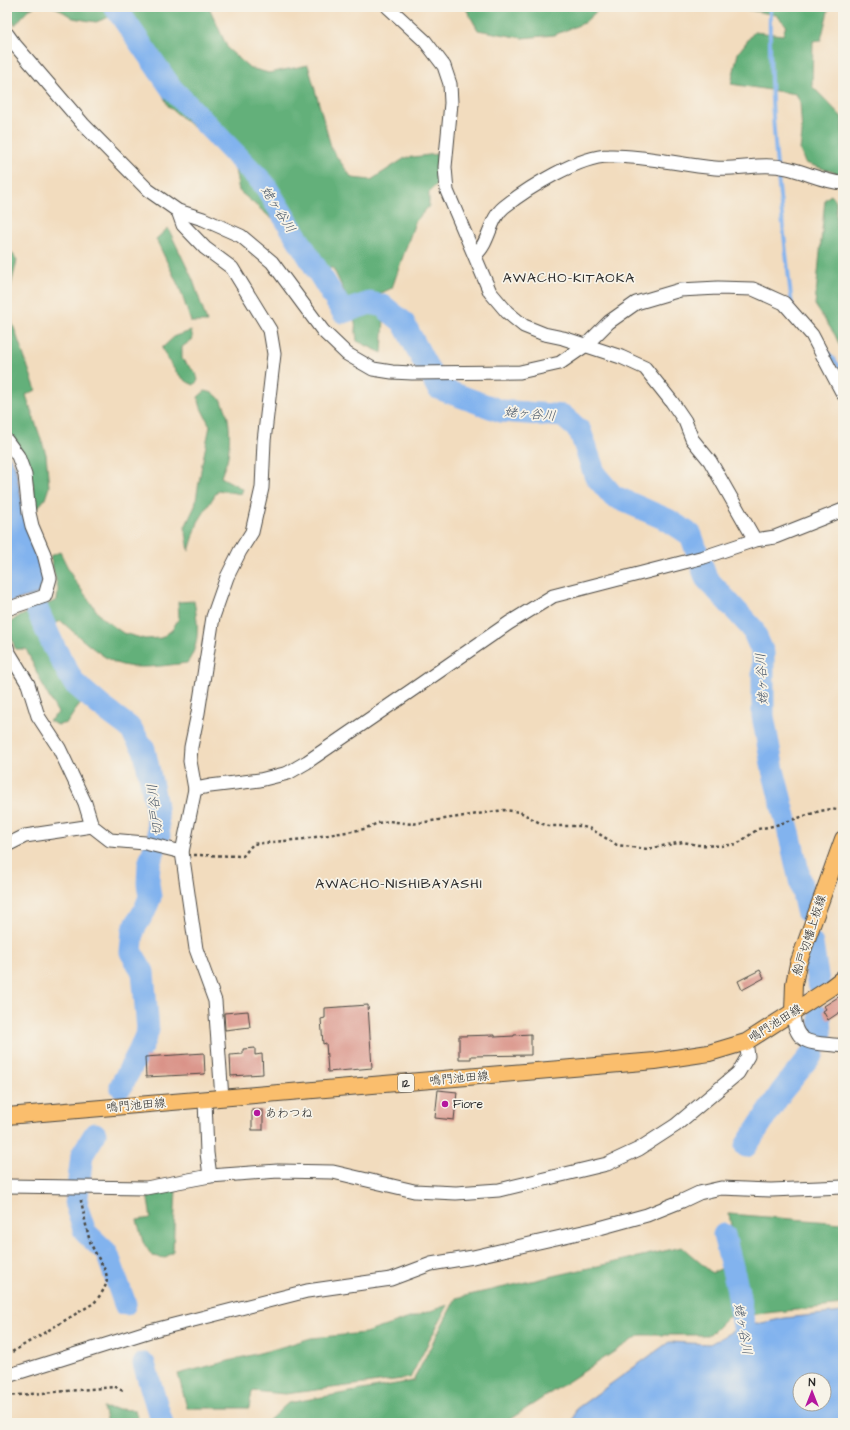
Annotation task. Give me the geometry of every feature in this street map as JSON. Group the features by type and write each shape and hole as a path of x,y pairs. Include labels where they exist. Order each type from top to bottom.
{"main road":[{"name":"船戸切幡上板線","path":"793,1011 794,984 798,964 843,839"},
{"name":"鳴門池田線","path":"7,1116 655,1061 709,1053 746,1042 843,978"}],"street":[{"path":"388,7 425,41 444,66 450,84 451,103 444,167 447,191 490,292 507,312 524,326 544,334 586,345 621,357 645,368 685,421 692,439 710,461 755,540"},
{"path":"7,34 15,46 83,124 148,190 178,211 203,219 241,236 272,262 323,331 347,354 373,369 412,373 520,372 560,363 586,345 609,322 636,303 680,290 718,288 752,289 784,303 812,335 843,394"},
{"path":"475,255 481,250 493,221 503,208 539,182 589,159 609,156 648,159 728,169 764,165 787,168 843,183"},
{"path":"178,211 183,225 205,248 232,268 270,330 274,354 264,441 262,488 252,532 240,551 227,577 213,617 198,713 191,747 190,761 195,789 182,852 196,949 215,1001 222,1098"},
{"path":"7,440 18,456 25,475 29,513 32,526 44,554 50,578 46,596 7,610"},
{"path":"195,789 260,780 288,773 307,762 508,623 553,596 699,558 755,540 775,538 843,510"},
{"path":"7,647 11,666 28,684 38,716 59,748 85,803 92,826 110,840 145,843 182,852"},
{"path":"7,845 25,836 92,826"},
{"path":"793,1011 794,1024 797,1033 806,1041 843,1046"},
{"path":"7,1186 146,1188 210,1176 278,1171 333,1172 414,1191 456,1193 499,1190 607,1164 640,1148 676,1125 738,1073 748,1056 746,1042"},
{"path":"204,1100 210,1176"},
{"path":"7,1376 150,1331 277,1299 307,1292 391,1278 431,1264 473,1257 596,1229 647,1215 699,1193 721,1188 771,1190 843,1187"}],"path":[{"path":"182,852 196,855 243,856 253,844 304,839 364,830 378,823 389,821 412,824 504,810 520,812 540,823 549,826 580,826 591,829 617,845 647,849 683,842 698,845 721,846 737,844 758,829 820,811 843,811"},
{"path":"7,1355 94,1302 104,1291 107,1280 106,1270 91,1243 81,1201 83,1186"},
{"path":"7,1396 116,1387 123,1391"}],"green space":[{"path":"7,7 34,7 28,10 15,25 7,12"},
{"path":"53,7 209,7 228,49 250,68 269,73 308,65 332,150 352,178 371,180 405,158 437,154 439,182 429,192 429,206 415,222 392,288 379,294 384,318 382,353 357,341 355,322 344,291 333,268 321,268 284,229 239,191 234,164 208,137 168,106 125,11 96,22 73,18"},
{"path":"465,7 601,7 584,23 554,35 522,38 478,30"},
{"path":"733,7 829,7 821,40 813,41 812,86 842,117 843,175 805,163 800,150 802,134 800,102 796,94 731,84 738,53 754,32 783,35 786,25 776,15"},
{"path":"831,195 836,201 836,228 843,228 843,353 835,335 815,305 825,199"},
{"path":"168,228 193,280 207,322 191,322 180,289 156,239"},
{"path":"7,246 17,260 7,303"},
{"path":"7,308 36,390 26,395 46,454 49,487 45,499 34,512 33,484 22,452 7,431"},
{"path":"191,331 193,339 182,347 182,359 196,373 198,380 194,385 179,375 171,365 162,348 175,336"},
{"path":"205,391 214,394 220,400 228,417 229,448 221,477 243,489 241,494 218,490 198,522 189,551 185,527 195,506 210,426 201,408 198,397"},
{"path":"60,552 73,578 101,617 123,633 145,639 161,638 172,630 179,618 178,602 194,601 197,617 197,633 195,648 187,663 133,667 116,663 102,655 61,621 41,630 68,683 83,699 67,723 58,725 49,721 58,713 45,690 26,649 15,649 8,625 16,618 57,600 58,589 50,556"},
{"path":"176,1189 173,1251 165,1258 152,1256 143,1242 137,1220 151,1218 147,1194"},
{"path":"729,1214 843,1223 843,1305 728,1317 710,1335 640,1335 504,1423 266,1423 288,1403 413,1381 456,1298 682,1247 712,1273 737,1261"},
{"path":"448,1305 410,1378 285,1394 252,1391 249,1408 187,1408 178,1374 275,1349 311,1338 365,1333"},
{"path":"103,1408 135,1410 139,1423 107,1423"}],"water":[{"path":"7,452 15,466 26,524 44,580 39,593 7,603"},
{"path":"843,1312 843,1423 572,1423 576,1409 669,1342 710,1344 738,1328 785,1318"}],"building":[{"path":"760,970 764,978 742,990 738,981"},
{"path":"843,994 843,1010 828,1020 823,1011 826,1009 824,1006"},
{"path":"368,1005 372,1068 328,1072 326,1043 323,1044 321,1019 325,1018 325,1008"},
{"path":"248,1011 250,1027 225,1030 224,1013"},
{"path":"531,1034 531,1055 471,1056 471,1059 459,1059 459,1036 495,1035 495,1037"},
{"path":"255,1048 255,1055 262,1054 263,1074 231,1076 230,1055 243,1054 243,1049"},
{"path":"204,1053 205,1074 146,1077 145,1057"},
{"path":"438,1090 457,1092 454,1120 435,1118"},
{"path":"252,1110 263,1110 263,1130 252,1130"}],"waterway":[{"name":"姥ヶ谷川","path":"115,7 172,89 264,184 343,312 370,303 383,306 403,322 438,388 501,411 563,416 580,431 595,475 613,496 668,520 691,535 706,578 752,628 763,653 763,716 773,770 807,911"},
{"path":"770,7 773,119 792,306"},
{"path":"826,350 843,371"},
{"name":"切戸谷川","path":"36,607 54,647 74,683 102,707 129,727 144,749 155,800 159,836 149,864 148,883 150,897 145,910 133,930 131,952 143,972 148,1030 139,1052 121,1086"},
{"name":"姥ヶ谷川","path":"812,944 818,982"},
{"name":"姥ヶ谷川","path":"817,977 822,974"},
{"name":"姥ヶ谷川","path":"820,1016 821,1033"},
{"name":"姥ヶ谷川","path":"746,1146 782,1091 813,1053"},
{"name":"切戸谷川","path":"95,1134 82,1155 76,1205 85,1232 107,1253 125,1304"},
{"name":"姥ヶ谷川","path":"724,1235 737,1286 749,1357"},
{"name":"切戸谷川","path":"144,1364 162,1423"}],"place":[{"name":"Fiore","path":"445,1104"},
{"name":"あわつね","path":"257,1113"}],"district":[{"name":"AWACHO-KITAOKA","path":"569,277"},
{"name":"AWACHO-NISHIBAYASHI","path":"399,883"}]}
